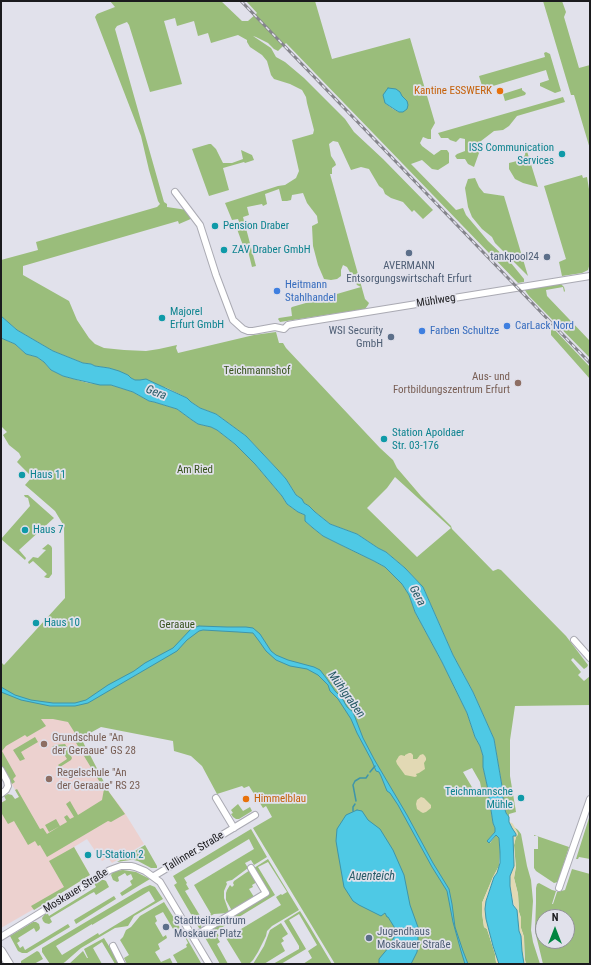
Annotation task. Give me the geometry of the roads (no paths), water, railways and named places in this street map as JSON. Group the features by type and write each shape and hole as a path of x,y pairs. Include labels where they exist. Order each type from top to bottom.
{"street":[{"name":"Mühlweg","path":"175,192 200,225 233,320 243,329 248,331 275,327 284,329 288,325 293,324 590,276"},
{"path":"574,640 590,658"},
{"path":"1,770 8,786 1,794"},
{"name":"Tallinner Straße","path":"216,798 234,828"},
{"path":"560,888 590,799"},
{"name":"Tallinner Straße","path":"154,876 255,815"},
{"name":"Moskauer Straße","path":"1,937 115,868 121,866 135,867 154,876 160,882 209,964"},
{"path":"193,937 266,893 251,868"},
{"path":"113,946 122,964"},
{"path":"1,951 9,964"}],"water":[{"path":"388,88 396,89 400,92 407,101 407,109 403,112 399,112 385,103 383,95"},
{"name":"Gera","path":"1,316 17,330 53,351 83,363 119,371 135,380 146,379 187,398 200,408 216,414 246,436 286,479 296,495 302,499 304,503 330,524 357,534 386,552 405,568 423,587 453,655 473,692 494,739 503,792 503,803 509,817 509,822 516,834 516,836 513,836 514,866 510,876 510,886 513,905 517,910 524,964 499,964 486,919 486,901 500,863 500,852 499,838 496,835 489,843 487,841 495,832 495,828 489,802 489,794 483,767 483,756 480,746 475,737 467,713 415,612 409,595 402,584 385,567 323,536 313,528 305,521 305,515 287,504 255,464 235,444 217,430 198,424 177,409 149,401 133,392 111,385 100,385 74,379 63,376 51,370 37,357 26,354 15,344 1,338"},
{"path":"199,626 253,628 260,634 271,651 276,655 320,670 342,698 347,707 353,712 363,738 374,759 449,889 455,927 468,964 465,964 461,951 453,922 447,891 398,805 387,791 379,772 376,771 351,719 338,699 330,691 328,685 318,675 307,669 290,666 276,660 266,651 253,633 199,631 187,640 177,651 88,703 75,706 50,706 21,700 1,692 1,687 15,695 31,700 53,703 75,703 86,700 108,685 173,648 191,629"},
{"name":"Auenteich","path":"357,810 362,811 368,820 380,829 393,850 404,875 410,905 419,930 417,952 411,964 379,964 379,959 389,947 394,937 398,934 385,913 381,916 359,905 353,901 344,887 336,841 337,829 346,815"}],"waterway":[{"path":"370,772 375,766"},
{"path":"356,801 353,785 355,781 360,778 366,778 368,775"},
{"path":"353,811 355,804"}],"railway":[{"path":"241,1 590,363"}],"place":[{"name":"Kantine ESSWERK","path":"500,91"},
{"name":"ISS Communication Services","path":"562,154"},
{"name":"Pension Draber","path":"215,226"},
{"name":"ZAV Draber GmbH","path":"224,250"},
{"name":"AVERMANN Entsorgungswirtschaft Erfurt","path":"409,253"},
{"name":"tankpool24","path":"547,257"},
{"name":"Heitmann Stahlhandel","path":"277,291"},
{"name":"Majorel Erfurt GmbH","path":"162,318"},
{"name":"CarLack Nord","path":"507,326"},
{"name":"Farben Schultze","path":"422,331"},
{"name":"WSI Security GmbH","path":"391,337"},
{"name":"Aus- und Fortbildungszentrum Erfurt","path":"518,383"},
{"name":"Station Apoldaer Str. 03-176","path":"384,439"},
{"name":"Haus 11","path":"22,475"},
{"name":"Haus 7","path":"25,530"},
{"name":"Haus 10","path":"36,623"},
{"name":"Grundschule \"An der Geraaue\" GS 28","path":"44,744"},
{"name":"Regelschule \"An der Geraaue\" RS 23","path":"49,779"},
{"name":"Teichmannsche Mühle","path":"521,798"},
{"name":"Himmelblau","path":"246,799"},
{"name":"U-Station 2","path":"88,855"},
{"name":"Stadtteilzentrum Moskauer Platz","path":"166,927"},
{"name":"Jugendhaus Moskauer Straße","path":"369,938"}],"park label":[{"name":"Teichmannshof","path":"257,371"},
{"name":"Am Ried","path":"195,470"},
{"name":"Geraaue","path":"177,625"}],"water label":[{"name":"Mühlgraben","path":"346,695"}]}
